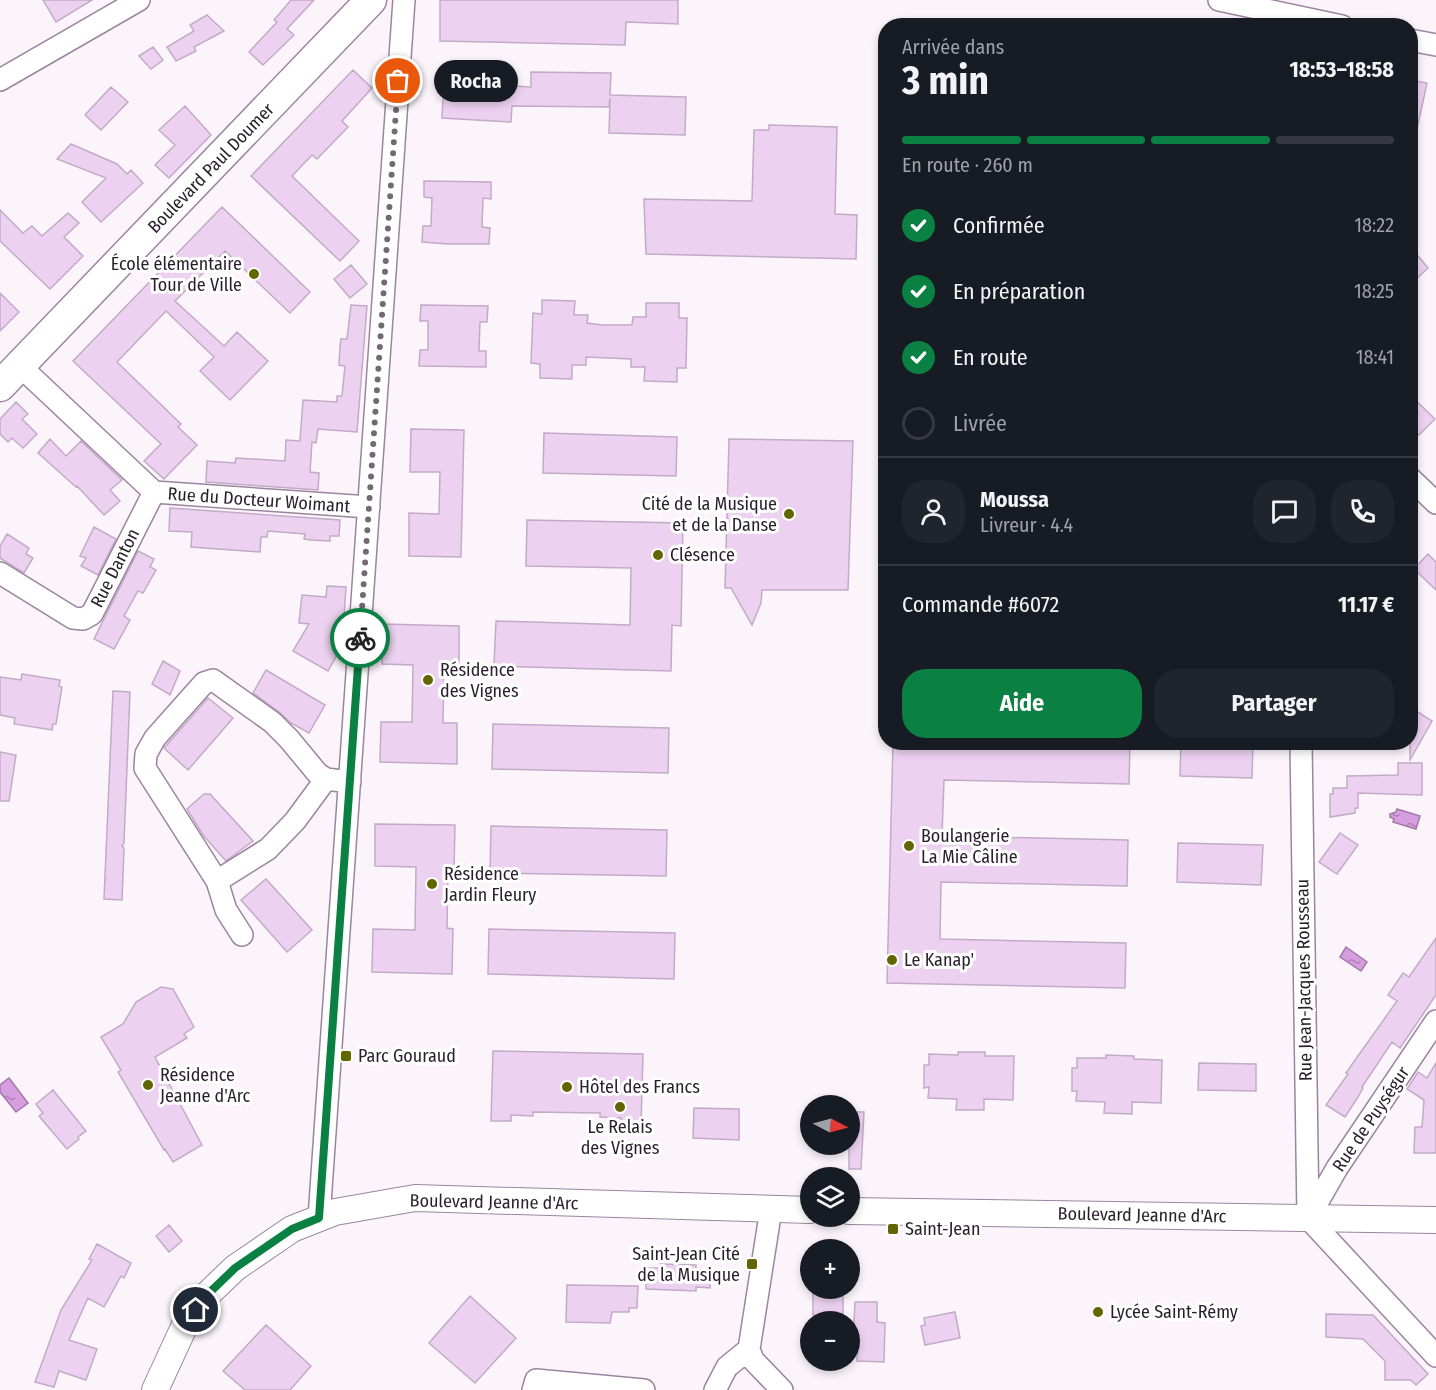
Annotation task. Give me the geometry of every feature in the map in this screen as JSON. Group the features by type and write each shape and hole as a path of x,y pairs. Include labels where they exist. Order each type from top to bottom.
{"main road":[{"name":"Boulevard Paul Doumer","path":"10,376 371,0"}],"street":[{"path":"0,80 139,0"},
{"path":"319,1218 404,0"},
{"path":"1219,0 1309,18"},
{"path":"1418,42 1436,45"},
{"name":"Rue du Docteur Woimant","path":"10,376 154,492 369,507"},
{"path":"1418,486 1436,503"},
{"name":"Rue Danton","path":"0,573 73,618 83,619 92,614 154,492"},
{"path":"242,935 226,910 217,881 145,768 146,754 155,738 204,683 213,680 272,722 318,774 326,779 350,782"},
{"name":"Rue Jean-Jacques Rousseau","path":"1301,750 1308,1218"},
{"path":"217,881 268,849 295,821 326,779"},
{"name":"Rue de Puységur","path":"1308,1218 1337,1168 1436,1021"},
{"path":"1307,1162 1323,1169 1337,1168"},
{"name":"Boulevard Jeanne d'Arc","path":"155,1390 184,1327 208,1294 235,1268 284,1234 335,1212 415,1198 800,1210"},
{"path":"771,1209 749,1349 753,1360 782,1390"},
{"name":"Boulevard Jeanne d'Arc","path":"860,1210 1436,1220"},
{"path":"1308,1218 1436,1356"},
{"path":"715,1390 727,1367 749,1349"},
{"path":"533,1390 536,1380 644,1390"}],"water":[{"path":"1397,809 1420,816 1416,829 1393,822 1394,819 1390,817 1390,814 1396,812"},
{"path":"1346,947 1367,962 1361,971 1340,957"},
{"path":"9,1078 28,1103 16,1112 0,1092 0,1085"}],"building":[{"path":"43,0 92,0 56,22"},
{"path":"291,0 314,0 287,29 294,35 263,65 249,52 277,22 274,20"},
{"path":"440,0 678,0 678,24 626,22 625,45 440,41"},
{"path":"207,15 224,31 194,47 196,51 176,61 167,47 194,31 190,25"},
{"path":"153,47 163,60 151,69 139,56"},
{"path":"353,70 372,88 342,121 348,127 317,159 312,155 292,176 359,241 340,261 251,176"},
{"path":"531,72 611,73 610,95 686,97 685,135 609,133 610,98 609,107 512,106 511,122 442,118 444,82 531,87"},
{"path":"1418,81 1427,83 1418,124"},
{"path":"111,87 128,102 101,130 85,115"},
{"path":"185,106 211,135 169,178 155,165 175,145 159,130"},
{"path":"769,125 837,127 835,214 857,215 856,259 646,254 644,199 752,201 754,130 769,130"},
{"path":"71,144 117,164 127,174 131,170 143,183 101,222 82,202 106,178 57,159"},
{"path":"424,181 491,182 491,199 483,198 482,227 490,228 489,244 422,242 423,226 431,226 432,198 424,197"},
{"path":"222,207 310,292 290,313 225,251 175,301 224,346 237,332 268,361 230,400 200,371 214,357 166,311 117,362 181,424 178,427 197,445 164,479 144,461 161,444 73,361"},
{"path":"0,210 23,233 32,226 42,236 68,213 79,223 64,237 83,256 50,289 0,241"},
{"path":"1418,256 1428,268 1418,277"},
{"path":"351,265 367,284 350,298 334,279"},
{"path":"0,293 19,312 0,331"},
{"path":"542,300 575,301 574,315 588,315 587,323 602,325 632,325 633,317 646,317 646,303 679,303 679,318 687,318 686,368 677,368 677,382 644,381 645,367 631,367 631,359 586,357 586,365 572,365 572,379 540,378 540,364 531,363 533,313 542,314"},
{"path":"351,305 367,306 357,432 318,429 316,443 312,442 310,472 319,473 318,490 206,482 207,461 235,463 236,458 285,461 286,440 300,441 303,400 337,402 337,396 342,396 345,366 339,365 340,346 341,339 347,339"},
{"path":"421,305 488,306 487,322 480,322 479,351 486,351 486,367 419,366 420,350 428,350 428,321 420,321"},
{"path":"16,402 28,414 22,419 37,434 23,448 12,438 8,442 0,434 0,419"},
{"path":"1418,403 1435,419 1418,434"},
{"path":"411,429 464,430 461,557 409,556 409,513 439,514 440,472 410,472"},
{"path":"544,433 677,437 676,476 543,473"},
{"path":"50,439 66,456 81,441 122,480 110,490 120,501 104,515 77,486 38,453"},
{"name":"Cité de la Musique et de la Danse","path":"729,439 853,441 848,590 762,590 761,603 752,625 731,588 725,588"},
{"path":"170,508 340,520 339,536 330,536 330,541 311,540 304,539 305,534 268,531 267,537 261,537 260,552 191,547 192,532 169,531"},
{"path":"527,520 683,523 681,626 672,625 671,671 494,666 496,621 630,625 631,568 526,566"},
{"path":"94,527 116,539 98,575 81,566 86,558 80,556"},
{"path":"7,534 29,548 26,554 33,558 24,573 0,558 0,546"},
{"path":"138,551 154,559 150,567 156,570 143,593 138,591 124,616 130,620 114,649 94,639"},
{"path":"1428,554 1436,562 1436,590 1418,573 1418,565"},
{"path":"327,586 346,587 342,646 328,671 293,651 309,624 299,623 302,595 326,597"},
{"name":"Résidence des Vignes","path":"383,624 459,626 459,666 444,666 443,723 457,723 457,764 380,762 381,722 412,722 413,665 382,664"},
{"path":"163,661 180,671 170,695 152,684"},
{"path":"266,670 325,705 309,733 291,723 253,693"},
{"path":"22,674 60,680 59,686 62,687 56,724 53,724 52,730 14,724 15,718 0,715 0,677 21,680"},
{"path":"113,691 130,692 124,843 122,846 124,848 122,900 104,899"},
{"path":"208,698 233,718 188,770 164,748"},
{"path":"1418,712 1432,721 1418,746"},
{"path":"493,724 669,728 668,773 492,769"},
{"path":"893,750 1130,750 1129,784 944,780 942,836 1128,840 1127,886 941,882 940,939 1126,943 1125,988 887,983"},
{"path":"1181,750 1253,750 1252,778 1180,776"},
{"path":"1410,750 1416,750 1410,760"},
{"path":"0,752 16,755 9,801 0,801"},
{"path":"1398,763 1422,763 1422,795 1358,793 1358,808 1355,808 1355,813 1330,817 1330,794 1333,794 1333,788 1347,788 1347,776 1398,775"},
{"path":"204,794 210,794 253,841 226,861 203,835 187,809"},
{"name":"Résidence Jardin Fleury","path":"375,824 455,825 454,871 448,870 447,928 453,929 452,974 372,972 373,929 415,930 416,867 375,866"},
{"path":"491,826 667,830 666,876 490,873"},
{"path":"1340,833 1358,845 1337,874 1319,862"},
{"path":"1178,843 1263,845 1261,885 1177,882"},
{"path":"266,879 312,930 287,952 241,900"},
{"path":"489,929 675,933 674,979 488,974"},
{"path":"1436,938 1436,995 1400,1048 1392,1042 1345,1117 1326,1105 1397,1001 1388,995 1403,973 1409,977"},
{"name":"Résidence Jeanne d'Arc","path":"161,987 173,989 194,1027 184,1034 187,1038 155,1057 202,1145 173,1162 118,1072 121,1070 101,1037 123,1024 136,1002"},
{"name":"Hôtel des Francs","path":"493,1051 643,1054 641,1124 621,1124 621,1118 600,1117 600,1113 533,1112 533,1116 511,1115 511,1121 491,1121"},
{"path":"958,1052 985,1052 985,1056 1014,1056 1013,1100 984,1099 984,1110 956,1110 957,1099 928,1098 929,1087 924,1088 924,1065 929,1065 929,1054 958,1055"},
{"path":"1106,1055 1162,1060 1161,1103 1132,1102 1132,1114 1104,1113 1105,1102 1076,1101 1077,1091 1072,1091 1072,1068 1077,1068 1077,1058 1106,1058"},
{"path":"1199,1063 1256,1064 1256,1091 1198,1090"},
{"path":"1436,1063 1436,1153 1414,1153 1415,1127 1422,1127 1424,1100 1407,1089 1418,1072 1427,1078"},
{"path":"53,1090 86,1131 67,1149 39,1116 43,1113 36,1104"},
{"path":"694,1108 739,1109 739,1140 693,1138"},
{"path":"860,1112 864,1112 861,1169 860,1167 849,1167 849,1155 860,1155"},
{"path":"169,1225 182,1241 169,1252 156,1236"},
{"path":"97,1244 131,1263 124,1278 121,1276 104,1307 88,1298 69,1340 97,1349 86,1380 59,1371 54,1387 35,1382 61,1310 92,1260 89,1259"},
{"path":"660,1264 696,1265 696,1269 710,1270 710,1288 696,1287 696,1291 646,1289 646,1268 660,1268"},
{"path":"567,1285 638,1286 637,1308 629,1308 629,1312 612,1312 610,1323 566,1322"},
{"path":"470,1296 516,1338 475,1383 429,1343"},
{"path":"813,1299 843,1299 843,1311 813,1311"},
{"path":"855,1302 877,1302 877,1322 885,1323 884,1362 860,1361 860,1311 855,1311"},
{"path":"955,1312 960,1338 925,1345 921,1326 925,1325 924,1318"},
{"path":"1326,1314 1373,1315 1428,1374 1416,1385 1411,1380 1385,1380 1385,1361 1363,1339 1326,1337"},
{"path":"266,1325 311,1366 290,1390 245,1390 223,1371"}],"way so far":[{"path":"360,638 398,81"}],"place":[{"name":"Rocha","path":"398,81"},
{"name":"École élémentaire Tour de Ville","path":"254,274"},
{"name":"Cité de la Musique et de la Danse","path":"789,514"},
{"name":"Clésence","path":"658,555"},
{"name":"Résidence des Vignes","path":"428,680"},
{"name":"Boulangerie La Mie Câline","path":"909,846"},
{"name":"Résidence Jardin Fleury","path":"432,884"},
{"name":"Le Kanap'","path":"892,960"},
{"name":"Parc Gouraud","path":"346,1056"},
{"name":"Résidence Jeanne d'Arc","path":"148,1085"},
{"name":"Hôtel des Francs","path":"567,1087"},
{"name":"Le Relais des Vignes","path":"620,1107"},
{"name":"Saint-Jean","path":"893,1229"},
{"name":"Saint-Jean Cité de la Musique","path":"752,1264"},
{"name":"Lycée Saint-Rémy","path":"1098,1312"}],"route":[{"path":"196,1310 208,1294 235,1268 292,1229 319,1218 360,638"}]}
